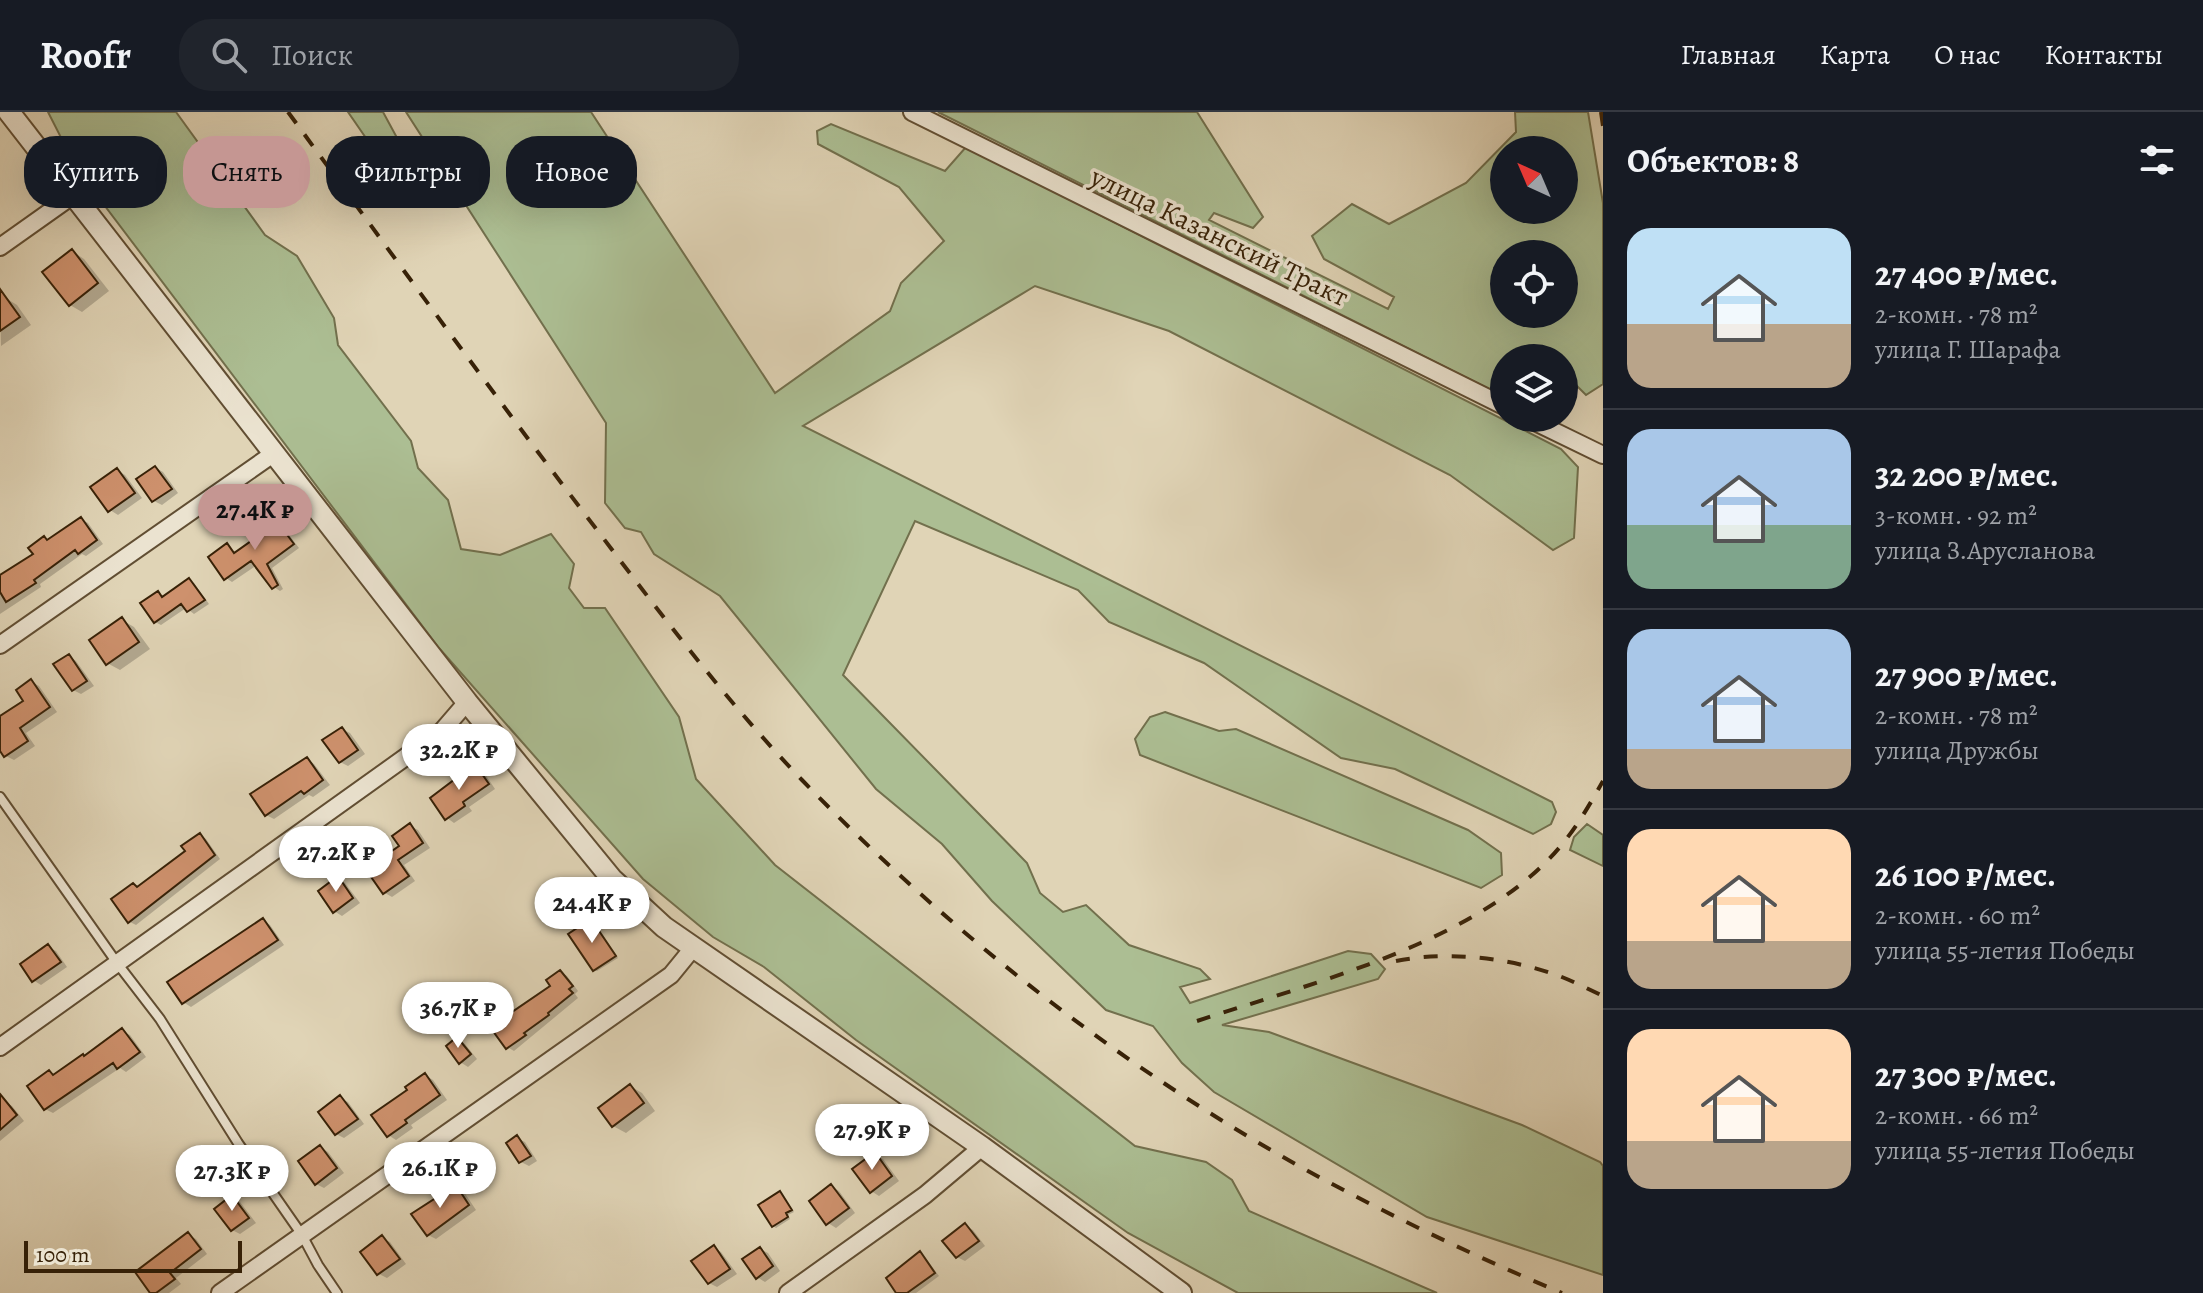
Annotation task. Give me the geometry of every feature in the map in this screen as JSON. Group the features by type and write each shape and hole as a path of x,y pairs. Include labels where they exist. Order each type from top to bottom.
{"street":[{"path":"9,112 27,136"},
{"name":"улица Казанский Тракт","path":"912,112 1490,399"},
{"path":"0,247 55,208"},
{"path":"81,208 467,702 612,879 664,927 982,1147 1181,1293"},
{"path":"1556,432 1603,455"},
{"path":"0,645 273,454"},
{"path":"0,1047 442,731 467,702"},
{"path":"220,1293 671,975 693,948"},
{"path":"788,1293 925,1195 982,1147"}],"lane":[{"path":"0,797 160,1019 337,1293"}],"green space":[{"path":"48,112 176,112 193,136 183,136 183,208 245,208 265,235 297,256 334,318 338,345 411,441 418,468 448,500 461,549 500,555 551,534 574,564 569,588 584,608 605,608 679,717 696,779 775,865 1135,1146 1206,1162 1232,1180 1249,1211 1437,1293 1238,1293 1128,1233 856,1040 764,967 713,937 643,879 439,648 106,208 167,208 167,136 60,136"},
{"path":"348,112 383,112 396,136 365,136"},
{"path":"406,112 591,112 607,136 506,136 506,208 637,208 637,182 775,393 890,311 901,283 944,241 899,187 818,144 817,131 831,124 945,171 966,147 1490,413 1490,432 1528,432 1561,449 1578,467 1574,538 1553,550 1450,475 1169,331 1035,286 803,426 1552,802 1556,812 1551,824 1533,834 1395,769 1341,758 1204,663 1109,622 1078,590 915,521 843,675 1027,863 1040,893 1063,912 1086,905 1129,945 1200,969 1210,979 1180,987 1190,1003 1348,951 1371,954 1385,969 1378,979 1222,1025 1269,1032 1522,1125 1600,1162 1603,1166 1603,1275 1427,1217 1214,1092 1182,1063 1153,1026 1106,1010 992,901 942,844 876,789 720,596 654,554 641,532 625,528 605,503 606,423 468,208 490,208 490,136 421,136"},
{"path":"938,112 1197,112 1263,217 1253,228 1214,213 1209,220 1388,309 1394,297 1324,259 1312,236 1352,204 1389,224 1466,183 1490,159 1490,224 1578,224 1578,136 1512,136 1516,132 1515,112 1588,112 1603,203 1603,384 1586,395 1578,387 1578,344 1490,344 1490,389"},
{"path":"1165,712 1219,731 1236,729 1468,830 1501,853 1502,875 1481,888 1140,755 1135,739 1150,717"},
{"path":"1587,824 1603,835 1603,866 1570,850 1574,837"}],"building":[{"path":"72,249 98,283 69,306 42,272"},
{"path":"0,289 20,317 0,331"},
{"path":"155,466 172,489 152,502 136,479"},
{"path":"117,468 135,493 108,512 90,487"},
{"path":"270,512 294,544 267,564 278,585 272,589 251,561 224,580 208,557 227,543 234,553 268,529 260,518"},
{"path":"81,517 97,540 78,554 75,550 34,580 36,583 6,602 0,592 0,575 33,554 28,548 44,536 47,540"},
{"path":"189,578 205,600 187,612 181,604 154,623 140,603 158,591 162,597"},
{"path":"122,617 139,642 106,665 89,640"},
{"path":"69,654 87,681 72,691 53,664"},
{"path":"31,679 50,707 20,728 28,741 4,757 0,751 0,716 23,701 16,690"},
{"path":"342,727 358,750 339,763 322,740"},
{"path":"307,757 323,780 265,816 250,794"},
{"path":"475,764 489,784 463,802 465,806 445,820 430,798"},
{"path":"410,823 423,843 398,860 409,876 383,894 369,874 380,866 379,860 399,846 392,836"},
{"path":"200,833 215,855 128,923 111,899 133,883 137,887 185,851 181,846"},
{"path":"338,876 353,898 333,913 318,891"},
{"path":"263,918 278,940 182,1004 167,982"},
{"path":"591,919 616,956 593,971 568,934"},
{"path":"48,944 61,962 32,982 20,964"},
{"path":"560,970 573,986 569,989 573,993 506,1049 490,1027 550,986 546,980"},
{"path":"122,1028 140,1052 117,1069 113,1063 44,1110 27,1086 49,1070 53,1075"},
{"path":"457,1037 471,1054 459,1064 446,1046"},
{"path":"425,1073 440,1095 387,1137 371,1115"},
{"path":"630,1084 644,1103 612,1127 598,1108"},
{"path":"0,1094 17,1115 0,1130"},
{"path":"340,1095 358,1119 335,1135 318,1112"},
{"path":"517,1135 531,1156 519,1163 506,1143"},
{"path":"320,1145 337,1168 315,1185 298,1161"},
{"path":"875,1152 892,1176 870,1193 852,1169"},
{"path":"831,1184 849,1208 826,1225 809,1201"},
{"path":"456,1185 469,1205 427,1236 411,1214"},
{"path":"780,1191 792,1210 786,1213 788,1217 772,1227 758,1205"},
{"path":"232,1195 249,1218 231,1231 214,1209"},
{"path":"965,1223 979,1241 956,1258 942,1241"},
{"path":"188,1232 201,1249 170,1273 175,1279 156,1293 150,1293 135,1272"},
{"path":"382,1235 400,1259 377,1275 360,1252"},
{"path":"714,1245 730,1269 708,1284 691,1261"},
{"path":"760,1247 773,1266 756,1279 742,1259"},
{"path":"920,1251 935,1273 907,1293 896,1293 886,1278"}],"railway":[{"path":"288,112 517,423 695,656 747,720 802,780 915,889 975,941 1100,1039 1232,1127 1396,1217 1562,1293"},
{"path":"1601,112 1603,126"},
{"path":"1197,1021 1391,956 1485,909 1525,881 1559,848 1603,781"},
{"path":"1396,961 1454,956 1513,963 1551,973 1603,996"}]}
